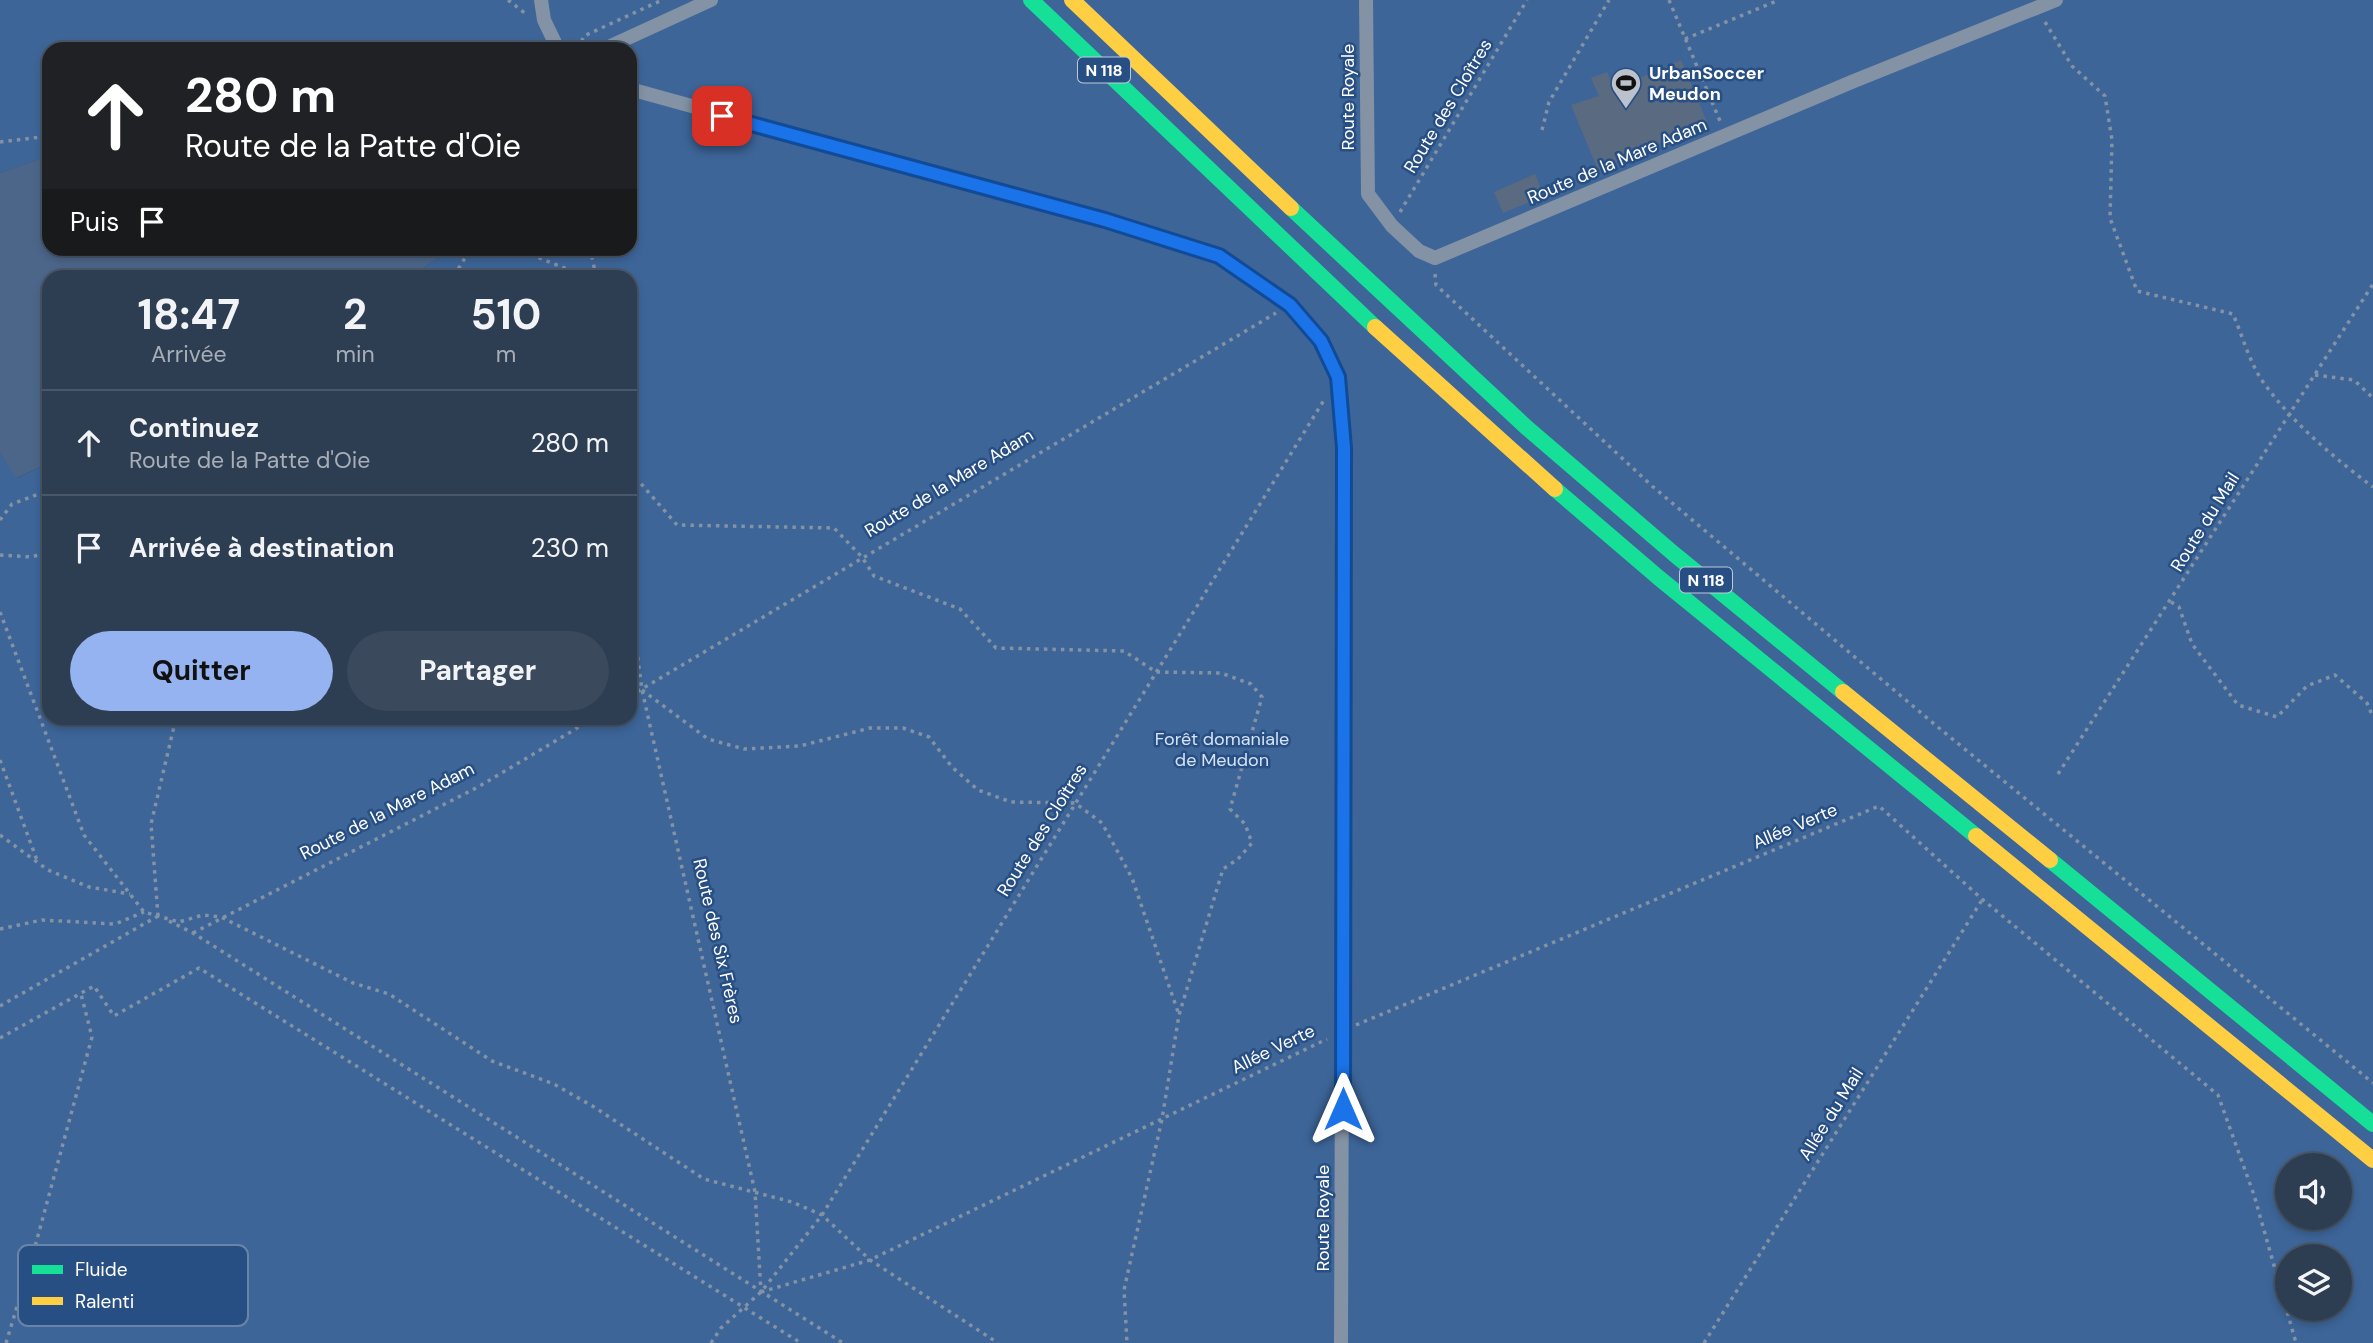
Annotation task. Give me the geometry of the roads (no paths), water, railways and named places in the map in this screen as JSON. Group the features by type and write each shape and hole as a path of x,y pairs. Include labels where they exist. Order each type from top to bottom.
{"highway":[{"name":"N 118","path":"1031,0 1356,310 1513,453 1669,587 2373,1160"},
{"name":"N 118","path":"1072,0 1385,299 1526,427 1674,554 2373,1124"}],"street":[{"path":"541,0 544,20 555,42"},
{"path":"619,42 711,0"},
{"name":"Route Royale","path":"1366,0 1368,194 1392,226"},
{"name":"Route de la Mare Adam","path":"1392,226 1419,251 1435,258 2056,0"},
{"name":"Route Royale","path":"637,91 1105,220 1219,256 1290,305 1321,341 1338,377 1344,448 1342,1343"}],"place":[{"name":"UrbanSoccer Meudon","path":"1626,110"}],"park label":[{"name":"Forêt domaniale de Meudon","path":"1222,749"}]}
